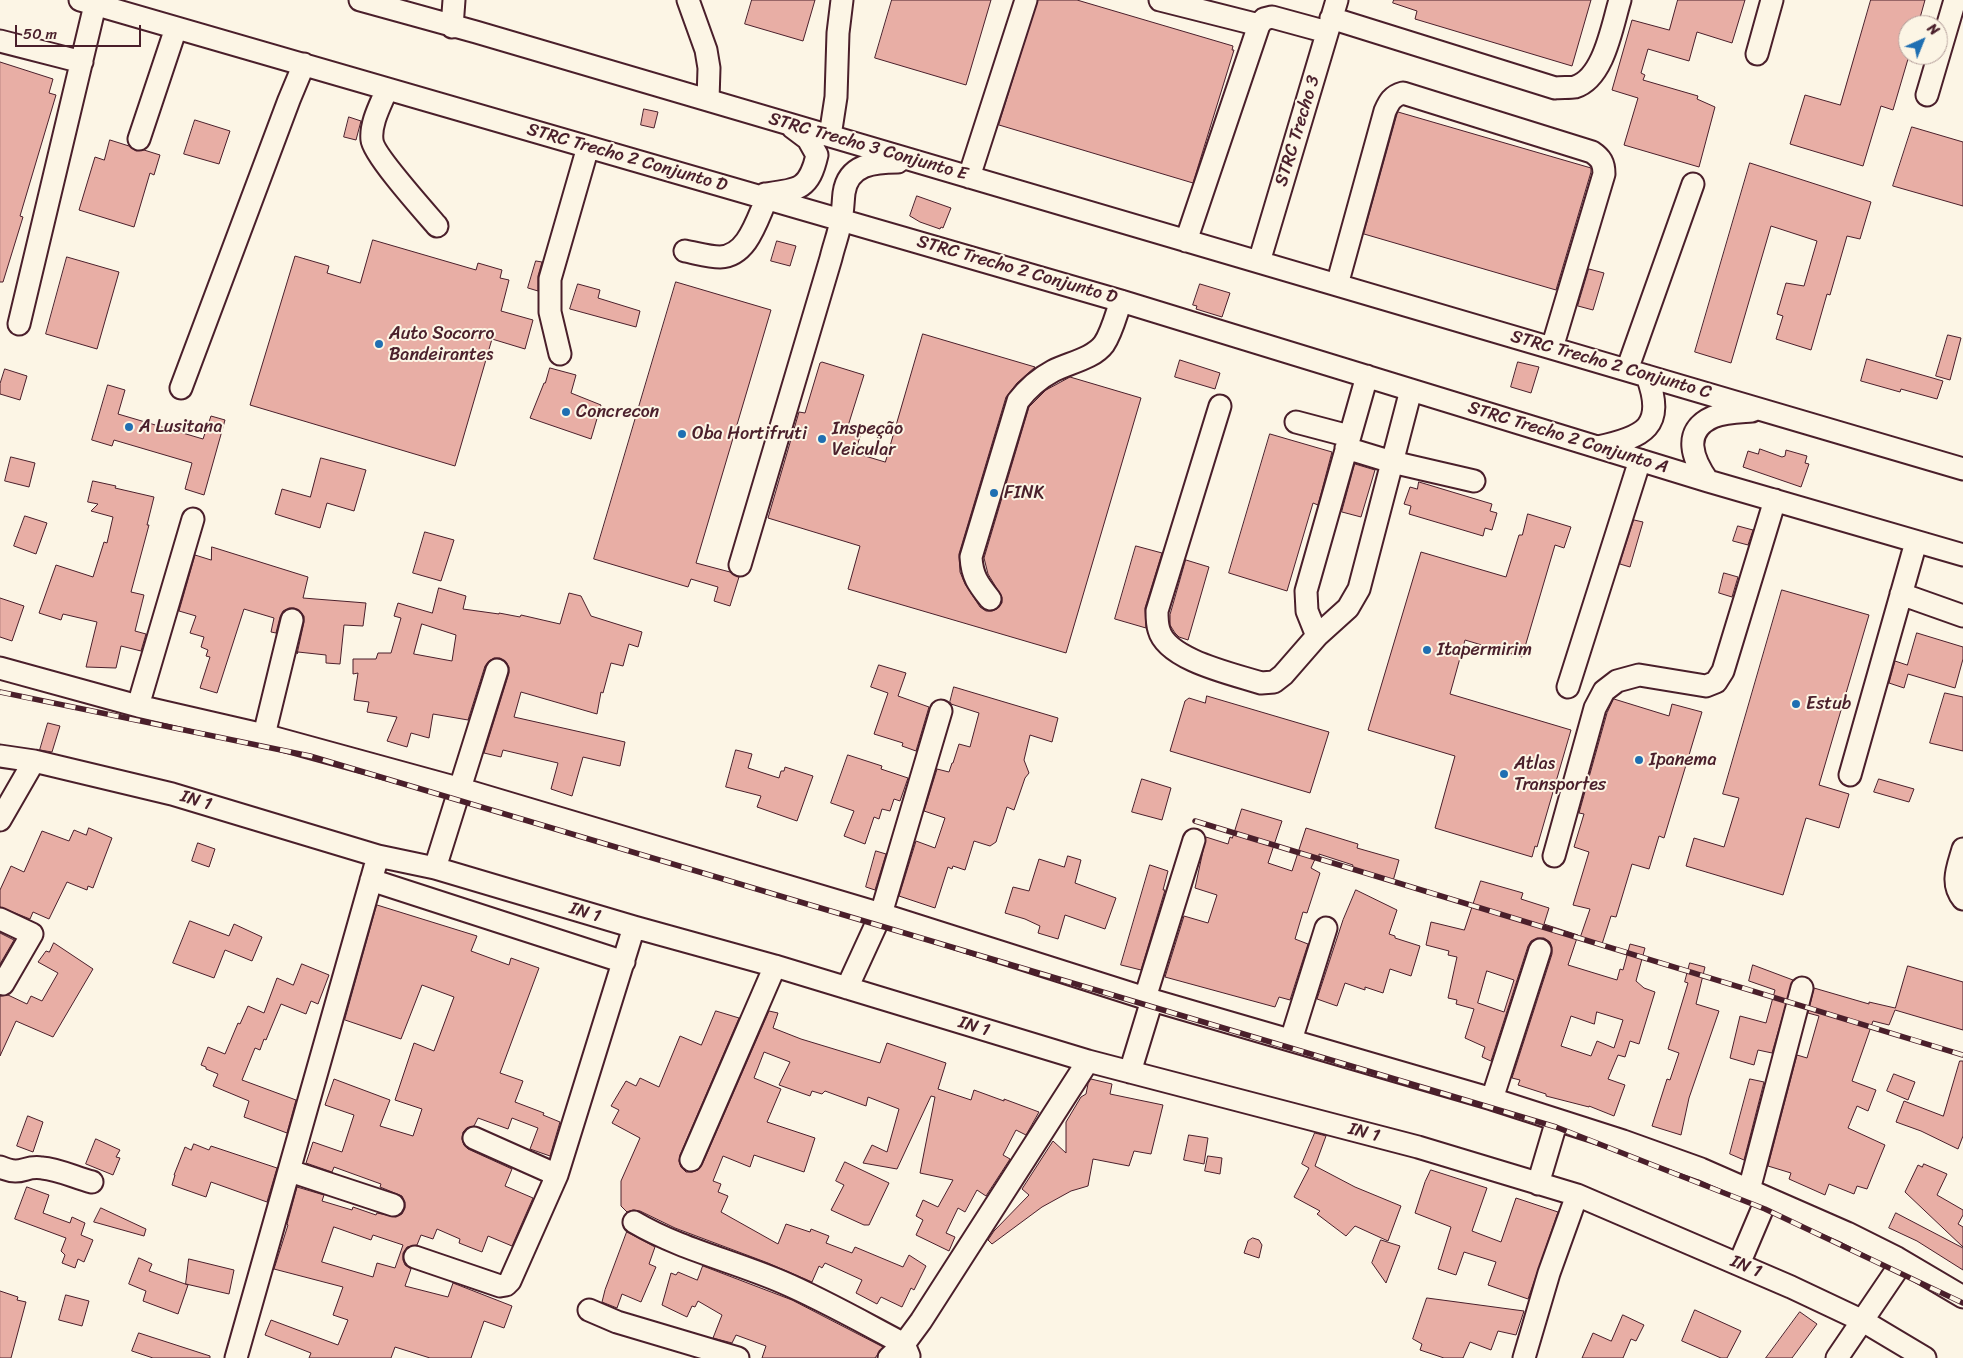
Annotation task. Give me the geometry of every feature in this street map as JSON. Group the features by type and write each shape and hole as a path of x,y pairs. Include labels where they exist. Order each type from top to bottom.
{"street":[{"name":"STRC Trecho 3 Conjunto E","path":"361,0 1259,262"},
{"path":"452,26 454,0"},
{"path":"688,0 706,50 709,68 708,100"},
{"path":"830,136 836,96 838,33 842,0"},
{"path":"969,178 1026,0"},
{"path":"1160,0 1259,25"},
{"path":"1186,241 1259,25 1264,20 1272,18 1332,16 1555,88 1575,87 1591,76 1602,58 1620,0"},
{"path":"1757,54 1772,0"},
{"path":"1927,95 1955,0"},
{"path":"19,324 82,62 88,2"},
{"name":"STRC Trecho 2 Conjunto D","path":"88,2 1175,317"},
{"name":"STRC Trecho 3","path":"1259,262 1332,16"},
{"path":"139,139 176,28"},
{"path":"0,41 82,62"},
{"path":"181,388 304,64"},
{"path":"387,89 373,125 372,141 380,156 437,226"},
{"path":"1337,285 1385,111 1395,96 1403,93 1592,152 1604,164 1604,174 1552,348"},
{"path":"685,251 720,257 733,254 742,247 762,197 800,188 813,173 817,155 808,140 788,124"},
{"path":"560,354 550,312 550,279 588,148"},
{"path":"740,565 842,219 848,179 858,168 872,163 914,161"},
{"path":"1627,370 1693,184"},
{"name":"STRC Trecho 2 Conjunto C","path":"1259,262 1963,469"},
{"path":"990,599 977,582 971,570 971,557 1018,401 1031,385 1052,371 1092,353 1103,345 1109,334 1120,301"},
{"name":"STRC Trecho 2 Conjunto A","path":"1175,317 1708,481 1963,555"},
{"path":"1317,636 1307,611 1306,591 1366,376"},
{"path":"1598,447 1635,437 1648,426 1655,409 1653,393 1647,376"},
{"path":"1220,406 1156,610 1159,631 1169,647 1184,657 1261,683 1274,682 1283,675 1317,636 1348,608 1359,588 1412,390"},
{"path":"1708,481 1693,456 1692,444 1698,430 1706,421 1713,417 1762,410"},
{"path":"1296,422 1348,442 1392,462 1474,481"},
{"path":"1568,687 1640,460"},
{"path":"1554,856 1595,708 1604,691 1617,682 1639,674 1706,686 1716,682 1722,671 1775,500"},
{"path":"138,706 193,519"},
{"path":"1850,775 1916,542"},
{"path":"1901,594 1963,616"},
{"path":"264,735 292,620"},
{"path":"0,668 138,706 264,735 460,790 881,914 1149,999 1492,1099 1701,1169 1897,1258 1963,1297"},
{"path":"435,868 497,670"},
{"path":"847,988 881,914 941,711"},
{"name":"IN 1","path":"0,756 34,761 172,794 378,856 435,868 634,928 775,966 1088,1061 1418,1147 1577,1195 1792,1287 1864,1321 1914,1355"},
{"path":"0,820 34,761"},
{"path":"1130,1072 1194,840"},
{"path":"1963,849 1955,877 1955,887 1963,899"},
{"path":"236,1358 378,856"},
{"path":"371,880 624,962"},
{"path":"0,919 32,934 3,984"},
{"path":"415,1257 500,1286 506,1285 510,1281 556,1174 634,928"},
{"path":"1291,1040 1326,928"},
{"path":"1492,1099 1540,950"},
{"path":"691,1160 775,966"},
{"path":"1739,1264 1758,1194 1802,988"},
{"path":"634,1222 658,1236 781,1282 901,1353 1088,1061"},
{"path":"1538,1184 1557,1120"},
{"path":"474,1138 556,1174"},
{"path":"0,1167 17,1172 31,1168 44,1168 92,1182"},
{"path":"290,1171 393,1205"},
{"path":"1524,1358 1549,1273 1577,1195"},
{"path":"1837,1358 1864,1321 1896,1271 1897,1258"},
{"path":"589,1310 617,1322 738,1358"}],"building":[{"path":"752,0 815,0 803,41 745,24"},
{"path":"892,0 991,0 966,85 875,58"},
{"path":"1038,0 1077,0 1233,46 1232,50 1234,50 1193,183 999,125"},
{"path":"1394,0 1591,0 1572,66 1415,19 1417,11 1393,3"},
{"path":"1678,0 1745,0 1732,43 1697,32 1689,61 1648,49 1641,73 1645,75 1643,80 1698,96 1697,99 1715,107 1699,167 1624,145 1638,98 1612,90 1632,20 1669,30"},
{"path":"1871,0 1925,0 1921,15 1898,15 1898,65 1906,65 1893,110 1881,106 1863,166 1790,144 1805,95 1840,105"},
{"path":"0,62 53,79 49,93 56,95 20,216 23,217 3,282 0,282"},
{"path":"644,109 658,112 654,128 641,125"},
{"path":"1398,112 1591,168 1556,290 1364,234"},
{"path":"349,117 361,121 356,140 344,137"},
{"path":"195,120 230,131 219,164 184,154"},
{"path":"1912,127 1963,142 1963,206 1893,186"},
{"path":"110,140 129,146 136,151 144,150 160,155 154,175 150,173 134,227 79,210 95,157 104,160"},
{"path":"1750,163 1871,202 1860,239 1847,236 1830,295 1827,294 1811,350 1776,339 1783,316 1777,314 1786,283 1804,286 1817,241 1771,226 1731,363 1695,352"},
{"path":"917,196 951,208 943,228 941,227 940,229 920,222 910,216"},
{"name":"Auto Socorro Bandeirantes","path":"373,240 476,270 478,263 502,270 500,278 509,280 501,311 533,320 525,349 492,339 455,466 250,405 295,256 329,266 327,273 360,283"},
{"path":"777,241 796,246 790,266 771,261"},
{"path":"67,257 119,272 97,349 46,334"},
{"path":"536,261 542,262 538,276 538,291 528,288"},
{"path":"1589,269 1604,273 1593,310 1578,306"},
{"name":"Oba Hortifruti","path":"676,282 771,310 696,563 730,572 739,577 730,606 714,601 718,587 691,579 688,587 594,559"},
{"path":"578,284 600,290 598,298 640,311 636,327 570,309"},
{"path":"1200,284 1230,293 1222,317 1196,309 1197,306 1193,305"},
{"name":"FINK","path":"923,334 1035,367 1017,383 1006,397 959,554 960,572 965,584 980,607 986,611 997,609 1002,603 1002,597 988,574 984,558 1029,407 1046,390 1070,377 1141,398 1066,653 848,589 860,546 768,518 799,412 805,413 820,363 864,375 848,426 862,430 855,453 885,462"},
{"path":"1948,335 1961,338 1950,380 1936,376"},
{"path":"1867,359 1943,381 1937,399 1901,389 1900,392 1861,381"},
{"path":"1180,360 1220,373 1215,389 1175,377"},
{"path":"1518,362 1539,367 1531,393 1511,387"},
{"name":"Concrecon","path":"550,368 576,375 571,393 601,405 591,439 530,418"},
{"path":"5,369 27,376 20,400 0,394 0,384"},
{"name":"A Lusitana","path":"108,385 125,390 118,414 203,439 211,416 225,420 204,495 185,489 192,463 114,440 112,446 92,440"},
{"path":"1270,434 1332,452 1318,505 1313,503 1287,591 1229,573"},
{"path":"1760,449 1782,457 1785,456 1786,450 1807,456 1805,463 1809,464 1801,487 1743,467 1748,451 1758,454"},
{"path":"11,457 35,463 29,487 5,481"},
{"path":"321,458 366,470 354,511 327,503 320,528 275,514 282,489 310,497"},
{"path":"1355,464 1375,470 1361,517 1342,512"},
{"path":"93,481 154,497 147,525 149,525 131,592 144,595 135,631 146,634 141,651 121,646 116,668 86,667 97,622 63,614 61,620 39,613 56,565 93,577 104,542 107,543 113,517 91,511 98,504 88,502"},
{"path":"1419,482 1492,504 1490,511 1497,513 1492,530 1485,528 1483,536 1409,514 1411,506 1404,504 1410,487 1417,489"},
{"path":"1528,514 1571,527 1564,548 1555,545 1522,657 1465,640 1450,694 1571,730 1537,847 1535,846 1532,857 1435,828 1455,756 1368,730 1421,552 1506,577 1519,535 1522,535"},
{"path":"25,516 47,523 36,554 14,546"},
{"path":"1634,520 1643,522 1630,567 1620,564"},
{"path":"1738,526 1753,530 1748,545 1733,541"},
{"path":"425,532 454,540 441,581 413,573"},
{"path":"1136,546 1162,553 1145,608 1146,628 1115,619"},
{"path":"212,547 308,577 303,598 366,603 363,626 344,625 340,664 326,663 326,655 298,652 297,654 304,622 304,616 300,611 289,608 283,611 276,633 271,632 274,618 244,609 217,693 200,688 210,657 206,656 208,650 201,647 204,637 190,633 196,616 179,611 195,555 211,560"},
{"path":"1186,560 1209,567 1188,640 1179,637 1170,625 1170,615"},
{"path":"1724,573 1738,577 1732,597 1719,593"},
{"path":"439,588 466,596 463,609 520,617 521,615 560,624 569,593 581,596 591,616 642,632 638,647 629,644 623,666 611,663 603,693 601,692 597,714 521,692 514,717 625,742 620,766 583,757 572,796 551,789 558,763 503,750 501,757 484,753 509,673 509,667 506,662 500,658 494,658 485,666 468,720 433,714 429,738 411,733 407,747 387,741 397,717 367,712 369,702 354,700 358,673 353,674 353,659 376,659 378,653 391,653 401,618 394,616 398,603 432,613","holes":["422,624 456,635 452,661 414,654"]},
{"name":"Estub","path":"1782,590 1869,615 1819,785 1849,794 1839,828 1806,818 1783,895 1686,866 1694,838 1724,847 1739,798 1723,794"},
{"path":"0,598 24,606 12,641 0,637"},
{"path":"1917,633 1963,647 1963,659 1955,688 1908,674 1904,688 1889,683 1895,661 1907,665"},
{"path":"879,665 906,673 898,696 929,707 916,751 902,746 903,743 874,734 888,693 871,687"},
{"path":"954,687 1058,718 1052,742 1030,735 1024,760 1029,773 1025,778 1014,810 1007,807 996,842 990,846 974,841 965,870 953,866 952,869 948,867 935,908 899,896 916,841 935,848 945,818 924,811 937,769 949,772 959,744 970,747 979,713 951,704"},
{"path":"1945,693 1963,697 1963,751 1930,743"},
{"path":"1207,696 1329,732 1310,793 1170,751 1185,701 1189,698 1205,703"},
{"name":"Ipanema","path":"1614,699 1669,716 1672,704 1702,712 1664,838 1659,836 1649,869 1632,864 1616,917 1611,916 1602,944 1580,938 1590,909 1573,905 1589,852 1574,847 1584,814 1579,813 1607,713"},
{"path":"48,723 60,726 52,752 40,750"},
{"path":"736,750 752,754 748,768 779,778 781,771 784,771 785,767 813,776 797,821 757,807 761,796 726,787"},
{"path":"848,755 882,766 881,769 908,778 900,801 894,799 890,811 882,809 879,819 874,817 865,844 844,836 854,811 831,803"},
{"path":"1142,779 1171,788 1162,820 1132,812"},
{"path":"1879,779 1914,789 1909,802 1874,792"},
{"path":"1242,809 1282,821 1268,863 1292,871 1306,828 1358,844 1357,848 1399,860 1393,881 1352,868 1353,865 1319,854 1319,858 1316,857 1311,868 1320,873 1307,913 1303,912 1295,939 1308,944 1290,1000 1279,997 1275,1007 1165,977 1184,916 1208,923 1217,895 1195,888 1206,837 1228,844"},
{"path":"89,828 112,838 93,888 88,886 87,890 67,882 49,919 33,912 30,919 0,907 0,890 11,866 24,872 42,831 69,841 74,830 86,835"},
{"path":"198,843 215,849 209,867 192,861"},
{"path":"876,851 886,854 875,890 866,887"},
{"path":"1068,856 1081,860 1075,883 1116,898 1105,929 1065,915 1058,939 1038,933 1040,926 1005,913 1013,887 1029,891 1039,859 1064,867"},
{"path":"1150,865 1168,871 1163,890 1165,890 1141,970 1121,965"},
{"path":"1481,881 1523,893 1521,899 1549,908 1544,924 1578,935 1568,965 1617,980 1620,969 1623,970 1630,944 1645,948 1636,981 1644,988 1655,992 1639,1044 1630,1041 1625,1057 1618,1055 1608,1079 1625,1085 1614,1116 1589,1106 1546,1096 1546,1094 1518,1085 1520,1080 1512,1078 1552,954 1550,942 1544,938 1537,938 1531,941 1528,946 1491,1061 1482,1057 1485,1047 1465,1038 1474,1009 1456,1004 1457,1000 1448,998 1457,957 1448,955 1449,951 1426,945 1431,922 1464,930","holes":["1487,971 1514,980 1504,1012 1478,1003","1597,1012 1623,1020 1614,1048 1597,1041 1591,1056 1561,1046 1571,1016 1594,1024"]},
{"path":"1356,890 1397,910 1389,934 1395,936 1395,938 1420,946 1411,976 1390,969 1383,993 1365,987 1365,990 1345,983 1337,1006 1317,999 1343,920"},
{"path":"377,905 477,936 471,951 509,965 511,958 539,968 500,1073 523,1081 515,1102 544,1113 543,1115 560,1122 550,1156 530,1149 538,1128 512,1118 508,1129 478,1118 474,1126 467,1128 463,1132 462,1139 468,1149 512,1169 505,1186 533,1198 512,1246 488,1236 482,1252 459,1243 460,1239 437,1229 433,1239 421,1235 417,1245 407,1247 403,1253 405,1265 411,1269 405,1286 448,1297 453,1283 512,1306 504,1328 484,1321 471,1358 430,1358 395,1347 391,1358 309,1358 311,1353 265,1335 271,1320 338,1345 348,1320 333,1315 343,1287 274,1269 288,1225 297,1187 324,1195 322,1201 352,1210 353,1207 376,1215 377,1213 396,1217 402,1214 405,1202 402,1196 380,1187 381,1184 334,1167 332,1172 306,1163 313,1142 342,1152 354,1115 325,1105 334,1079 390,1100 380,1126 413,1136 422,1109 395,1100 414,1043 434,1051 454,997 422,985 401,1039 345,1020","holes":["334,1227 371,1240 373,1235 403,1245 395,1268 377,1263 373,1277 322,1262"]},
{"path":"190,921 229,936 234,924 262,937 252,961 225,950 214,978 173,963"},
{"path":"0,933 14,940 0,964"},
{"path":"54,943 93,969 53,1037 16,1021 0,1056 0,996 8,995 27,1004 31,996 42,1001 58,973 38,962 46,951 49,952"},
{"path":"1690,963 1705,967 1696,1004 1719,1011 1689,1098 1681,1135 1652,1126 1667,1079 1670,1080 1679,1053 1668,1049 1688,983 1685,982"},
{"path":"302,964 329,975 318,1004 311,1001 306,1014 281,1004 266,1040 264,1039 260,1050 255,1048 242,1080 296,1100 287,1133 244,1117 249,1101 213,1086 218,1074 201,1065 208,1047 225,1054 238,1023 240,1024 248,1006 264,1013 277,978 293,985"},
{"path":"1753,965 1793,980 1772,1053 1758,1050 1754,1065 1730,1058 1740,1016 1766,1023 1775,990 1749,981"},
{"path":"1908,966 1963,982 1963,1030 1895,1010 1889,1025 1873,1021 1852,1081 1876,1090 1868,1111 1857,1106 1848,1128 1885,1145 1867,1189 1857,1186 1854,1194 1829,1184 1825,1195 1789,1179 1791,1173 1768,1166 1797,1055 1807,1058 1819,1016 1808,1013 1814,988 1869,1004 1869,1002 1895,1008"},
{"path":"716,1011 739,1018 680,1155 681,1167 686,1172 698,1170 702,1165 769,1011 778,1013 773,1028 801,1039 880,1063 887,1043 946,1063 938,1089 971,1100 974,1090 1039,1112 1026,1135 1016,1130 1003,1155 1010,1159 986,1196 977,1190 965,1212 958,1208 946,1233 955,1237 949,1251 916,1235 923,1220 916,1216 923,1200 938,1207 953,1180 920,1173 935,1097 931,1096 897,1169 863,1163 872,1145 887,1152 899,1109 868,1097 866,1106 825,1091 822,1094 812,1091 810,1096 779,1085 790,1062 764,1052 754,1078 781,1089 767,1122 815,1138 804,1172 754,1155 750,1167 723,1156 713,1181 721,1184 718,1192 728,1196 721,1212 778,1244 786,1224 810,1232 811,1229 829,1236 826,1243 852,1253 855,1247 903,1267 909,1255 926,1266 914,1290 911,1288 902,1307 881,1297 877,1304 856,1293 862,1280 825,1263 822,1268 819,1266 812,1282 768,1263 675,1228 640,1211 633,1210 627,1212 621,1206 621,1181 640,1138 612,1123 619,1110 611,1106 626,1081 636,1086 640,1078 659,1087 680,1036 701,1045"},
{"path":"1960,1061 1963,1061 1963,1136 1958,1149 1921,1131 1896,1122 1904,1101 1943,1116"},
{"path":"1894,1074 1915,1082 1908,1100 1887,1091"},
{"path":"1091,1079 1112,1084 1110,1094 1163,1105 1151,1154 1134,1151 1129,1166 1093,1159 1088,1186 1071,1191 1042,1207 992,1244 988,1240 994,1231 1029,1195 1022,1189 1053,1141 1066,1153 1066,1122 1081,1097 1086,1094"},
{"path":"1750,1079 1764,1082 1744,1160 1730,1154"},
{"path":"28,1116 43,1122 33,1152 17,1146"},
{"path":"1315,1133 1326,1136 1315,1166 1355,1187 1401,1206 1388,1241 1355,1226 1346,1236 1317,1214 1320,1211 1294,1197 1309,1168 1302,1164"},
{"path":"1189,1135 1208,1138 1204,1164 1184,1160"},
{"path":"96,1139 120,1150 116,1157 120,1158 113,1175 86,1164"},
{"path":"194,1144 209,1150 211,1146 277,1168 267,1202 211,1182 206,1197 172,1185 185,1147 191,1150"},
{"path":"1208,1156 1222,1158 1220,1174 1205,1171"},
{"path":"845,1162 889,1183 869,1225 864,1225 831,1210 844,1185 836,1181"},
{"path":"1924,1164 1947,1174 1937,1195 1963,1210 1963,1215 1958,1224 1963,1227 1963,1247 1905,1192 1918,1165 1922,1167"},
{"path":"1431,1170 1487,1188 1472,1231 1501,1242 1516,1198 1558,1212 1528,1299 1488,1285 1496,1262 1464,1252 1456,1275 1438,1269 1451,1227 1415,1213"},
{"path":"27,1187 49,1195 43,1213 70,1223 72,1217 85,1223 81,1235 93,1240 84,1262 78,1259 75,1268 62,1263 65,1255 61,1251 66,1238 15,1219"},
{"path":"101,1208 146,1229 144,1236 94,1222"},
{"path":"1896,1213 1963,1248 1963,1270 1917,1241 1889,1228"},
{"path":"627,1232 655,1247 649,1264 656,1267 641,1302 622,1294 617,1308 602,1302"},
{"path":"1253,1238 1259,1240 1262,1245 1259,1258 1244,1253 1248,1241"},
{"path":"1381,1240 1400,1246 1386,1283 1372,1263"},
{"path":"139,1258 152,1264 149,1271 188,1285 178,1314 143,1301 146,1291 129,1284"},
{"path":"189,1259 234,1270 229,1294 186,1284"},
{"path":"703,1266 792,1300 883,1347 875,1358 762,1358 766,1346 736,1335 732,1343 713,1338 722,1315 698,1301 695,1307 692,1306 687,1317 662,1305 671,1273 676,1275 678,1272 697,1280"},
{"path":"0,1291 18,1297 17,1300 26,1302 11,1358 0,1358"},
{"path":"66,1295 89,1301 82,1326 59,1320"},
{"path":"1427,1298 1524,1311 1516,1335 1498,1331 1491,1350 1470,1342 1463,1358 1444,1358 1420,1350 1422,1344 1413,1339"},
{"path":"1695,1310 1741,1331 1727,1358 1721,1358 1682,1341"},
{"path":"1800,1312 1817,1324 1792,1358 1766,1358"},
{"path":"1623,1315 1644,1325 1636,1341 1631,1339 1623,1358 1582,1358 1593,1333 1611,1341"},
{"path":"139,1333 210,1356 210,1358 153,1358 132,1351"}],"railway":[{"path":"0,692 310,756 1556,1127 1765,1209 1963,1303"},
{"path":"1195,821 1963,1055"}],"place":[{"name":"Auto Socorro Bandeirantes","path":"379,344"},
{"name":"Concrecon","path":"566,412"},
{"name":"A Lusitana","path":"129,427"},
{"name":"Oba Hortifruti","path":"682,434"},
{"name":"Inspeção Veicular","path":"822,439"},
{"name":"FINK","path":"994,493"},
{"name":"Itapermirim","path":"1427,650"},
{"name":"Estub","path":"1796,704"},
{"name":"Ipanema","path":"1639,760"},
{"name":"Atlas Transportes","path":"1504,774"}]}
